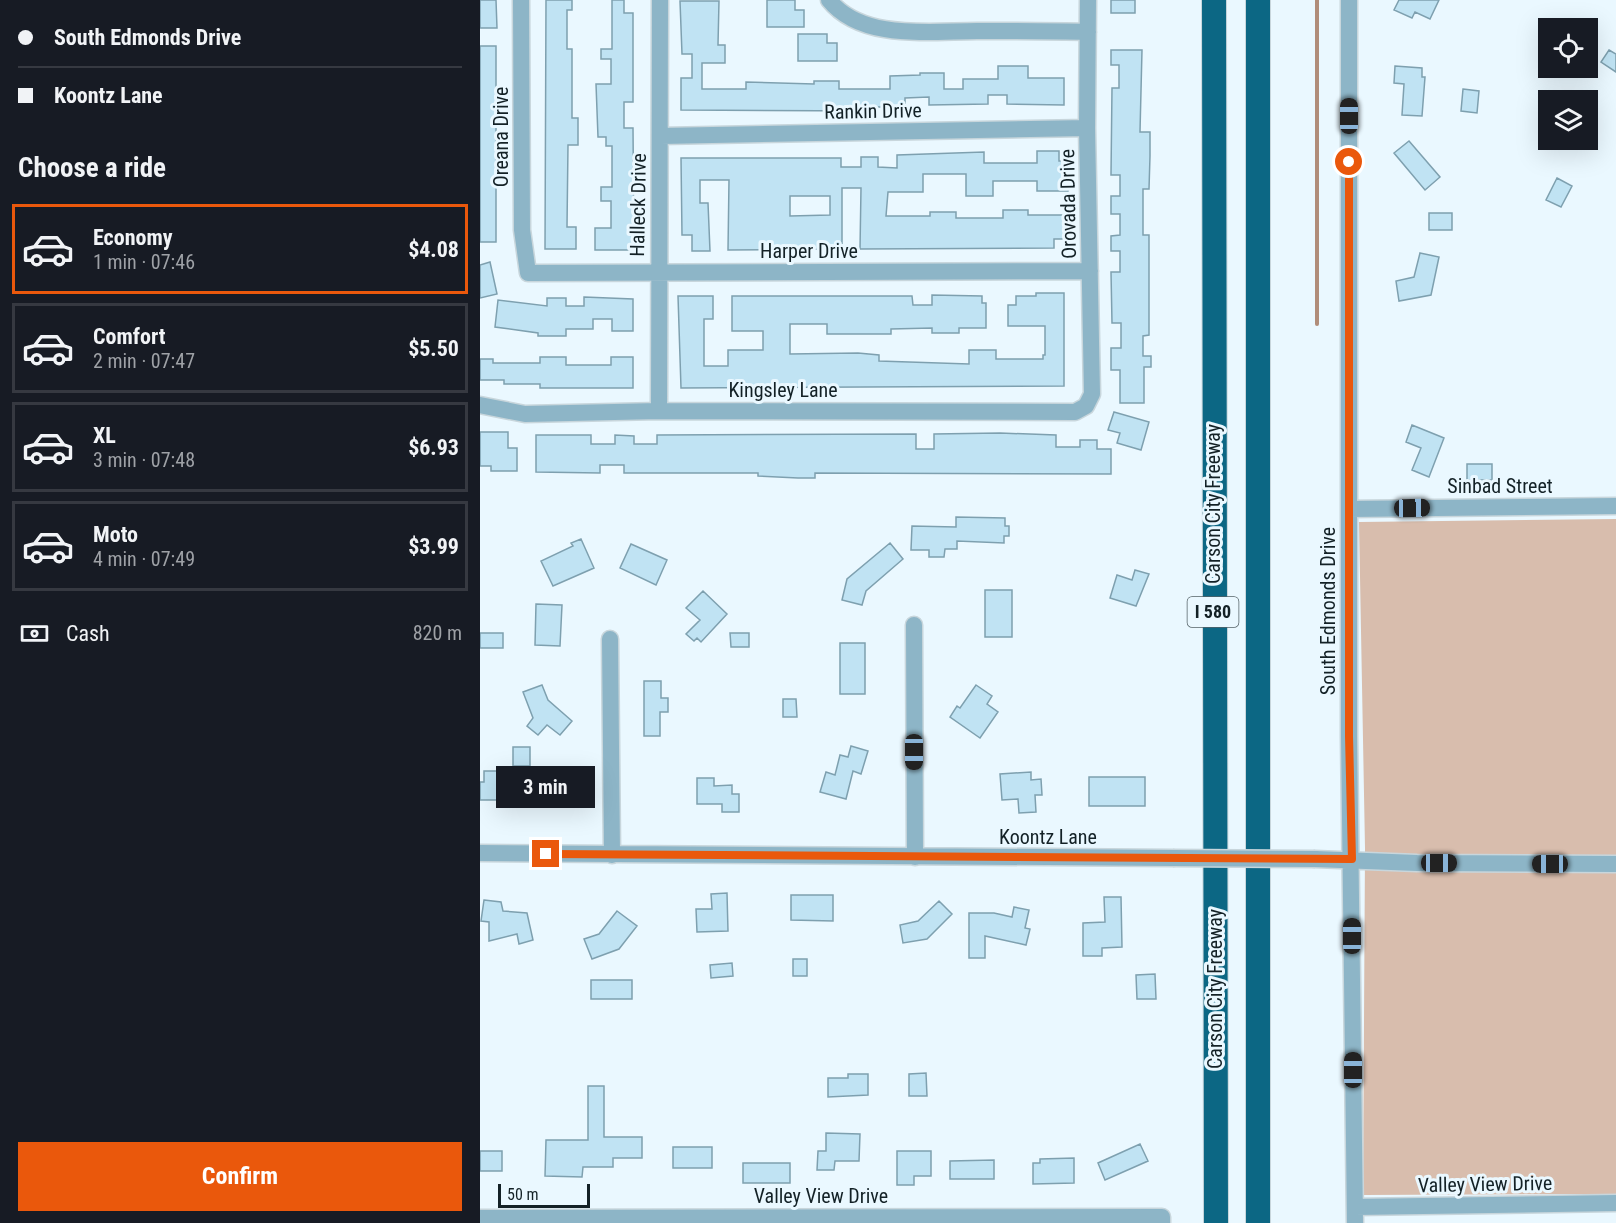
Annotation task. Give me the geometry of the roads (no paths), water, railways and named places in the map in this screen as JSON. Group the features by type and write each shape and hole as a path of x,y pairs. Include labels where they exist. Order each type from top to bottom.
{"highway":[{"name":"Carson City Freeway","path":"1214,0 1216,1223"},
{"name":"I 580","path":"1258,0 1258,1223"}],"street":[{"name":"Oreana Drive","path":"521,0 522,230 528,273"},
{"name":"Halleck Drive","path":"659,411 660,0"},
{"path":"829,0 836,9 859,22 903,31 1088,32"},
{"name":"Orovada Drive","path":"1086,406 1092,394 1087,128 1088,0"},
{"name":"South Edmonds Drive","path":"1349,0 1349,509 1355,1215"},
{"name":"Rankin Drive","path":"660,136 1087,128"},
{"name":"Harper Drive","path":"528,273 1090,271"},
{"name":"Kingsley Lane","path":"480,405 525,414 659,411 1075,411 1086,406"},
{"name":"Sinbad Street","path":"1349,509 1616,507"},
{"path":"914,625 915,857"},
{"path":"610,639 612,855"},
{"name":"Koontz Lane","path":"480,854 1352,859 1417,863 1616,864"},
{"name":"Valley View Drive","path":"1355,1215 1616,1203"},
{"name":"Valley View Drive","path":"480,1218 1162,1220"}],"waterway":[{"path":"1317,0 1317,324"}]}
